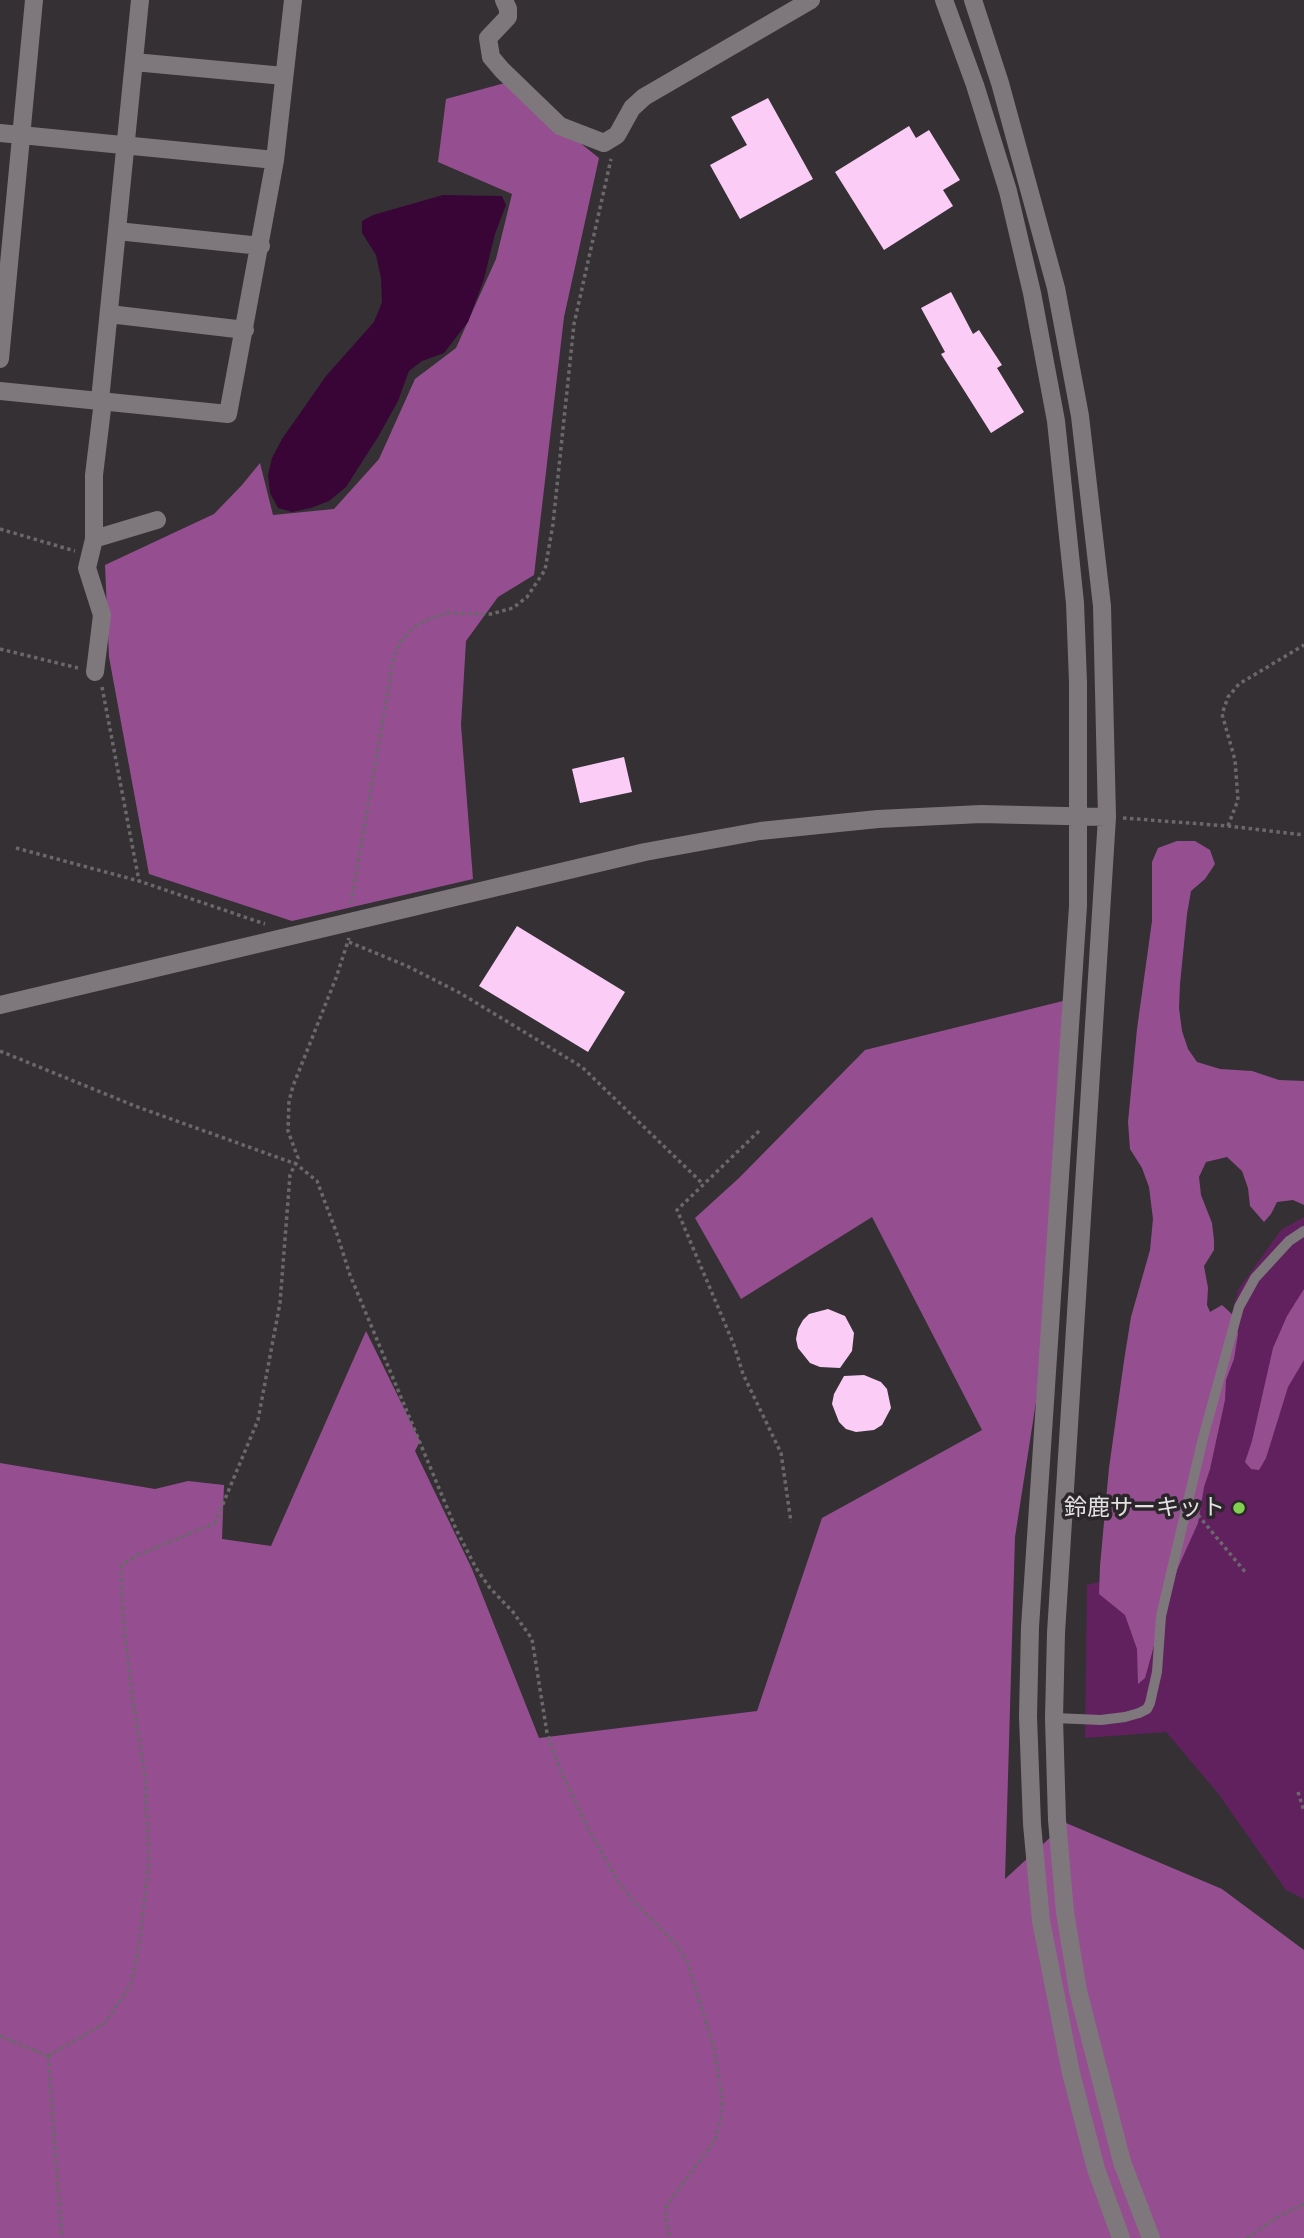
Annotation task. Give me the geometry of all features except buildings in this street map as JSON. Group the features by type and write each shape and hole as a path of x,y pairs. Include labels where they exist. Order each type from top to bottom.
{"street":[{"path":"0,359 34,0"},
{"path":"95,672 102,615 87,568 92,547 94,475 140,0"},
{"path":"0,391 228,414 275,160 293,0"},
{"path":"504,0 508,17 488,38 491,57 560,126 604,142 617,135 632,108 643,97 811,0"},
{"path":"944,0 975,85 1008,191 1032,293 1056,421 1075,603 1078,906 1030,1627 1028,1716 1032,1824 1041,1921 1071,2073 1096,2169 1121,2238"},
{"path":"973,0 1030,185 1056,288 1080,416 1102,606 1107,817 1056,1633 1054,1718 1057,1820 1065,1912 1078,1992 1122,2162 1151,2238"},
{"path":"134,62 284,76"},
{"path":"0,133 275,160"},
{"path":"117,231 261,246"},
{"path":"109,314 245,330"},
{"path":"92,547 157,520"},
{"path":"0,1005 645,852 760,831 878,819 955,815 1107,817"}],"lane":[{"path":"1054,1718 1101,1720 1125,1717 1147,1709 1157,1672 1161,1616 1215,1391 1239,1307 1255,1278 1289,1241 1304,1231"}],"path":[{"path":"347,922 394,656 401,640 414,627 430,618 448,613 491,614 513,608 527,597 545,570 553,524 574,324 617,135"},
{"path":"0,529 92,547"},
{"path":"1228,826 1238,800 1235,760 1222,714 1228,697 1239,684 1304,645"},
{"path":"0,649 99,673 139,881"},
{"path":"1107,817 1304,835"},
{"path":"16,848 139,881 296,934"},
{"path":"48,2056 105,2023 131,1984 139,1945 149,1861 145,1776 123,1617 121,1565 138,1555 215,1523 258,1420 280,1303 290,1175 298,1158 288,1131 291,1093 349,942 407,966 460,993 582,1067 703,1184"},
{"path":"0,1051 135,1105 296,1164 317,1181 350,1275 471,1558 490,1588 513,1612 532,1639 547,1733 559,1768 617,1880 636,1904 677,1945 687,1961 714,2048 720,2080 721,2118 715,2140 667,2205 666,2220 670,2238"},
{"path":"760,1131 677,1210 734,1345 743,1374 781,1453 791,1522"},
{"path":"1188,1503 1247,1573"},
{"path":"1298,1792 1304,1811"},
{"path":"0,2036 48,2056"},
{"path":"48,2056 62,2238"},
{"path":"1247,2238 1304,2204"}],"shaded area":[{"path":"505,83 599,158 564,317 534,575 498,597 466,641 461,725 473,879 292,921 149,874 109,657 105,565 214,514 260,463 273,515 334,509 379,459 415,379 456,348 496,259 512,194 438,162 446,99"},
{"path":"443,195 502,196 506,205 468,322 444,353 422,361 409,371 398,401 346,487 329,501 311,508 292,512 278,508 270,493 268,475 272,458 326,376 374,322 382,302 376,255 362,233 362,221 373,215"},
{"path":"1177,841 1195,841 1210,850 1215,864 1205,879 1191,891 1187,914 1179,1008 1188,1049 1197,1062 1220,1069 1252,1071 1279,1080 1304,1081 1304,1205 1293,1200 1277,1202 1264,1222 1250,1206 1242,1171 1227,1157 1206,1162 1199,1177 1201,1195 1212,1223 1214,1240 1214,1250 1204,1266 1208,1288 1207,1305 1210,1312 1222,1305 1234,1316 1238,1334 1234,1359 1226,1380 1225,1400 1198,1523 1172,1581 1145,1678 1138,1684 1137,1649 1125,1615 1099,1594 1100,1566 1109,1468 1124,1361 1131,1317 1150,1250 1153,1219 1149,1187 1142,1168 1130,1149 1128,1122 1152,921 1152,862 1158,848"},
{"path":"1067,1000 1038,1389 1015,1537 1005,1879 1066,1823 1222,1889 1304,1950 1304,2238 0,2238 0,1463 155,1489 188,1481 224,1485 222,1539 271,1546 366,1331 420,1441 415,1451 472,1569 539,1738 757,1711 822,1518 982,1430 872,1217 741,1299 695,1218 739,1178 865,1050"},
{"name":"鈴鹿サーキット","path":"1304,1217 1304,1899 1286,1890 1217,1792 1166,1732 1085,1738 1087,1585 1155,1568 1219,1362 1238,1290 1281,1230"},
{"path":"1304,1289 1304,1360 1288,1387 1266,1458 1259,1470 1251,1469 1245,1462 1273,1348 1287,1316"}],"place":[{"name":"鈴鹿サーキット","path":"1239,1508"}]}
